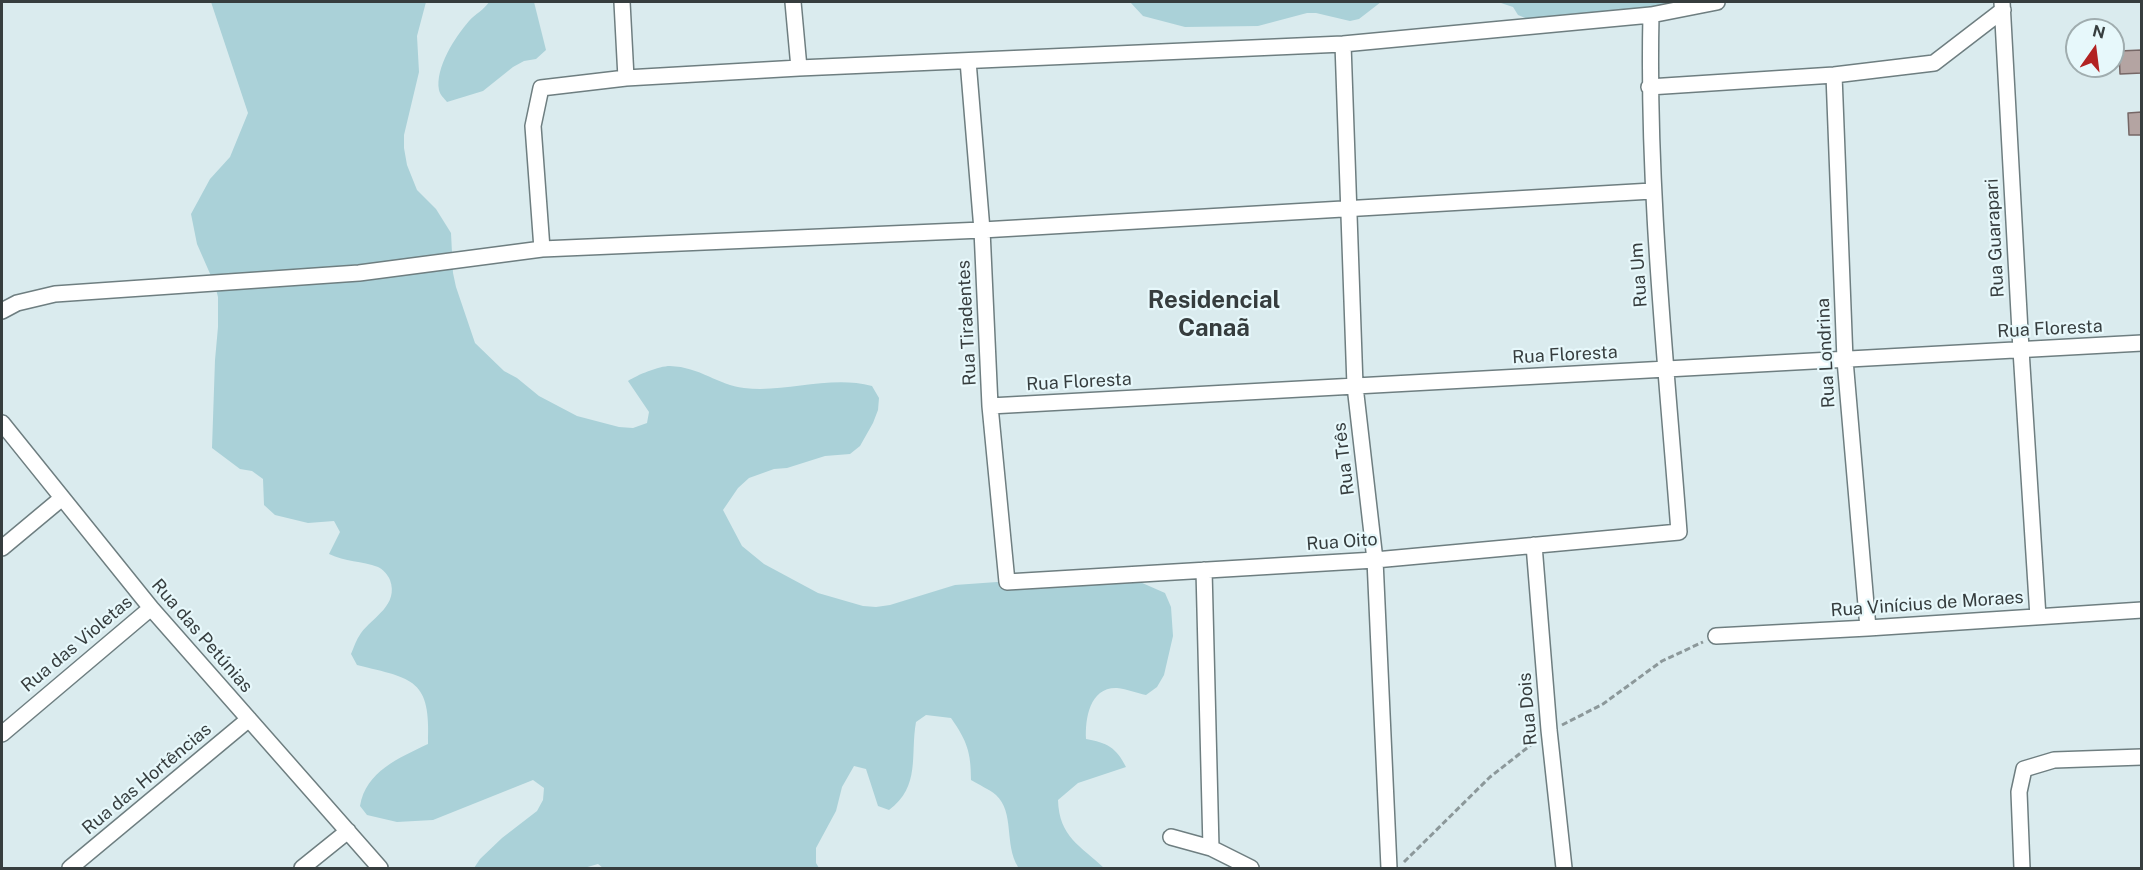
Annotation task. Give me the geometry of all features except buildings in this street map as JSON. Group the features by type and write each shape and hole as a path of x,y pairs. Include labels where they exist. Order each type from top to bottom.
{"street":[{"path":"622,2 626,78"},
{"path":"793,2 799,68"},
{"path":"542,249 533,126 542,88 626,78 799,68 1343,44 1651,15 1717,2"},
{"path":"1649,87 1834,75 1934,63 2003,6"},
{"name":"Rua Guarapari","path":"2003,6 2038,617"},
{"name":"Rua Um","path":"1651,15 1649,87 1652,190 1679,532"},
{"name":"Rua Três","path":"1343,44 1355,386 1375,560 1389,868"},
{"name":"Rua Tiradentes","path":"968,61 982,230 990,406 1006,582"},
{"name":"Rua Londrina","path":"1834,75 1845,360 1868,628"},
{"path":"2,311 17,303 55,294 359,273 542,249 982,230 1652,190"},
{"name":"Rua Floresta","path":"990,406 2142,344"},
{"name":"Rua das Petúnias","path":"2,423 151,608 380,868"},
{"path":"2,548 62,498"},
{"name":"Rua Oito","path":"1006,582 1375,560 1679,532"},
{"name":"Rua Dois","path":"1534,545 1549,730 1564,868"},
{"path":"1204,570 1211,848"},
{"name":"Rua das Violetas","path":"2,734 151,608"},
{"name":"Rua Vinícius de Moraes","path":"1716,636 2142,610"},
{"name":"Rua das Hortências","path":"70,868 249,719"},
{"path":"2022,868 2019,792 2024,769 2054,760 2142,757"},
{"path":"302,868 348,831"},
{"path":"1171,837 1211,848 1251,868"}],"shaded area":[{"path":"211,2 426,2 417,36 419,72 404,135 407,165 417,190 436,209 451,233 456,287 475,343 504,371 517,378 539,396 577,416 619,427 633,428 647,423 649,412 628,381 665,366 691,369 744,388 776,388 840,382 872,386 879,398 878,410 860,446 850,454 825,456 749,478 738,488 723,510 742,546 764,564 818,593 863,606 876,607 890,605 955,585 1109,574 1140,582 1165,593 1171,607 1173,636 1164,675 1157,687 1146,695 1117,688 1108,689 1095,698 1088,713 1086,739 1110,747 1126,767 1078,783 1058,800 1059,813 1067,832 1104,868 1018,867 1011,849 1008,820 1002,802 996,795 971,780 967,747 956,726 951,718 926,715 916,722 910,781 899,801 889,810 878,806 866,769 854,766 842,787 836,811 816,848 816,863 819,868 603,868 598,864 584,868 474,868 502,838 537,811 543,800 544,788 533,780 433,820 397,822 367,815 360,806 369,784 385,767 428,744 426,706 422,694 415,685 393,674 357,665 351,654 361,633 388,604 392,589 390,580 378,567 329,554 340,532 334,521 308,523 275,515 264,505 263,479 252,471 240,469 212,448 218,297 197,244 191,214 210,179 230,157 248,113"},
{"path":"489,2 534,2 546,50 536,59 524,61 513,67 483,91 447,102 439,90 443,63 452,44 464,28"},
{"path":"1130,2 1381,2 1359,19 1350,21 1307,13 1258,26 1185,27 1143,16"},
{"path":"1498,2 1681,2 1656,13 1540,24 1518,15 1513,7"}],"district":[{"name":"Residencial Canaã","path":"1214,315"}]}
